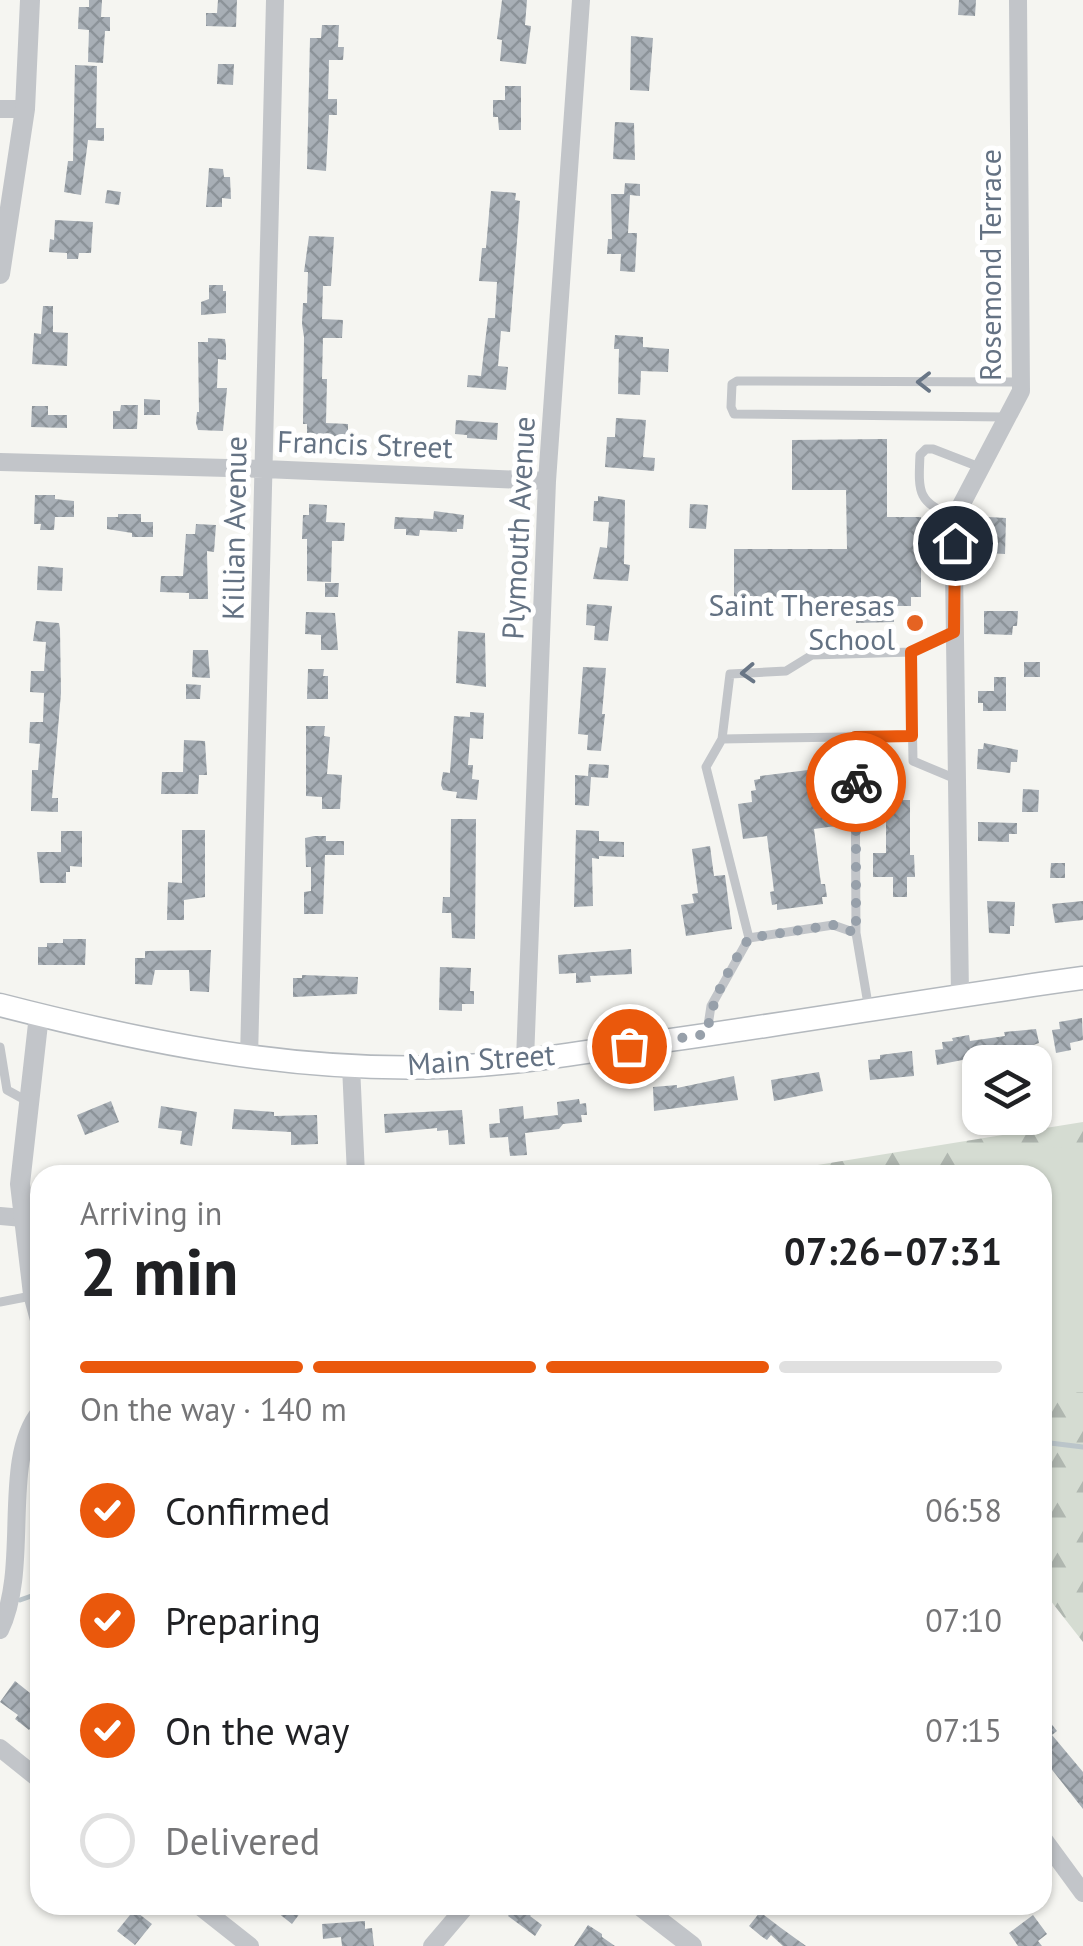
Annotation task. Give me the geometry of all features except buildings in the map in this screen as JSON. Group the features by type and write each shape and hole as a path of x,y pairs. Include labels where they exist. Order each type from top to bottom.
{"main road":[{"name":"Main Street","path":"1,1003 150,1041 249,1058 441,1068 525,1060 1083,978"}],"street":[{"path":"0,274 24,110 30,0"},
{"name":"Killian Avenue","path":"249,1058 275,0"},
{"name":"Plymouth Avenue","path":"525,1060 547,480 581,0"},
{"name":"Rosemond Terrace","path":"960,995 956,517 1021,392 1018,0"},
{"path":"0,110 24,110"},
{"name":"Francis Street","path":"0,462 547,480"},
{"path":"30,1268 20,1184 39,1015"},
{"path":"351,1066 356,1165"},
{"path":"0,1216 23,1218"},
{"path":"0,1630 8,1605 4,1541 6,1476 11,1446 30,1420"},
{"path":"0,1748 30,1772"},
{"path":"1052,1851 1083,1893"},
{"path":"211,1915 250,1946"},
{"path":"432,1946 458,1915"},
{"path":"653,1915 692,1946"}],"lane":[{"path":"1010,418 734,414 732,384 1021,382"},
{"path":"956,517 927,504 920,492 920,456 933,449 982,468"},
{"path":"707,1034 711,1006 749,938 706,767 722,739 730,674 786,671 812,654 911,652 954,632"},
{"path":"911,652 912,761 956,779"},
{"path":"722,739 912,736"},
{"path":"855,737 856,933 869,1010"},
{"path":"749,938 833,925 856,933"},
{"path":"0,1047 7,1090 30,1102"},
{"path":"0,1302 30,1297"}],"green space":[{"path":"1083,1122 1083,1642 1052,1602 1052,1165 818,1165 1003,1135 1052,1135 1052,1127"},
{"path":"996,1143 1083,1149 1083,1392 1052,1392 1052,1165 974,1165"}],"waterway":[{"path":"1052,1443 1083,1447"},
{"path":"20,1600 30,1596"}],"way so far":[{"path":"629,1046 707,1034 711,1006 749,938 833,925 856,933 856,782"}],"place":[{"name":"Saint Theresas School","path":"915,623"}],"route":[{"path":"856,782 855,737 912,736 911,652 954,632 955,543"}]}
